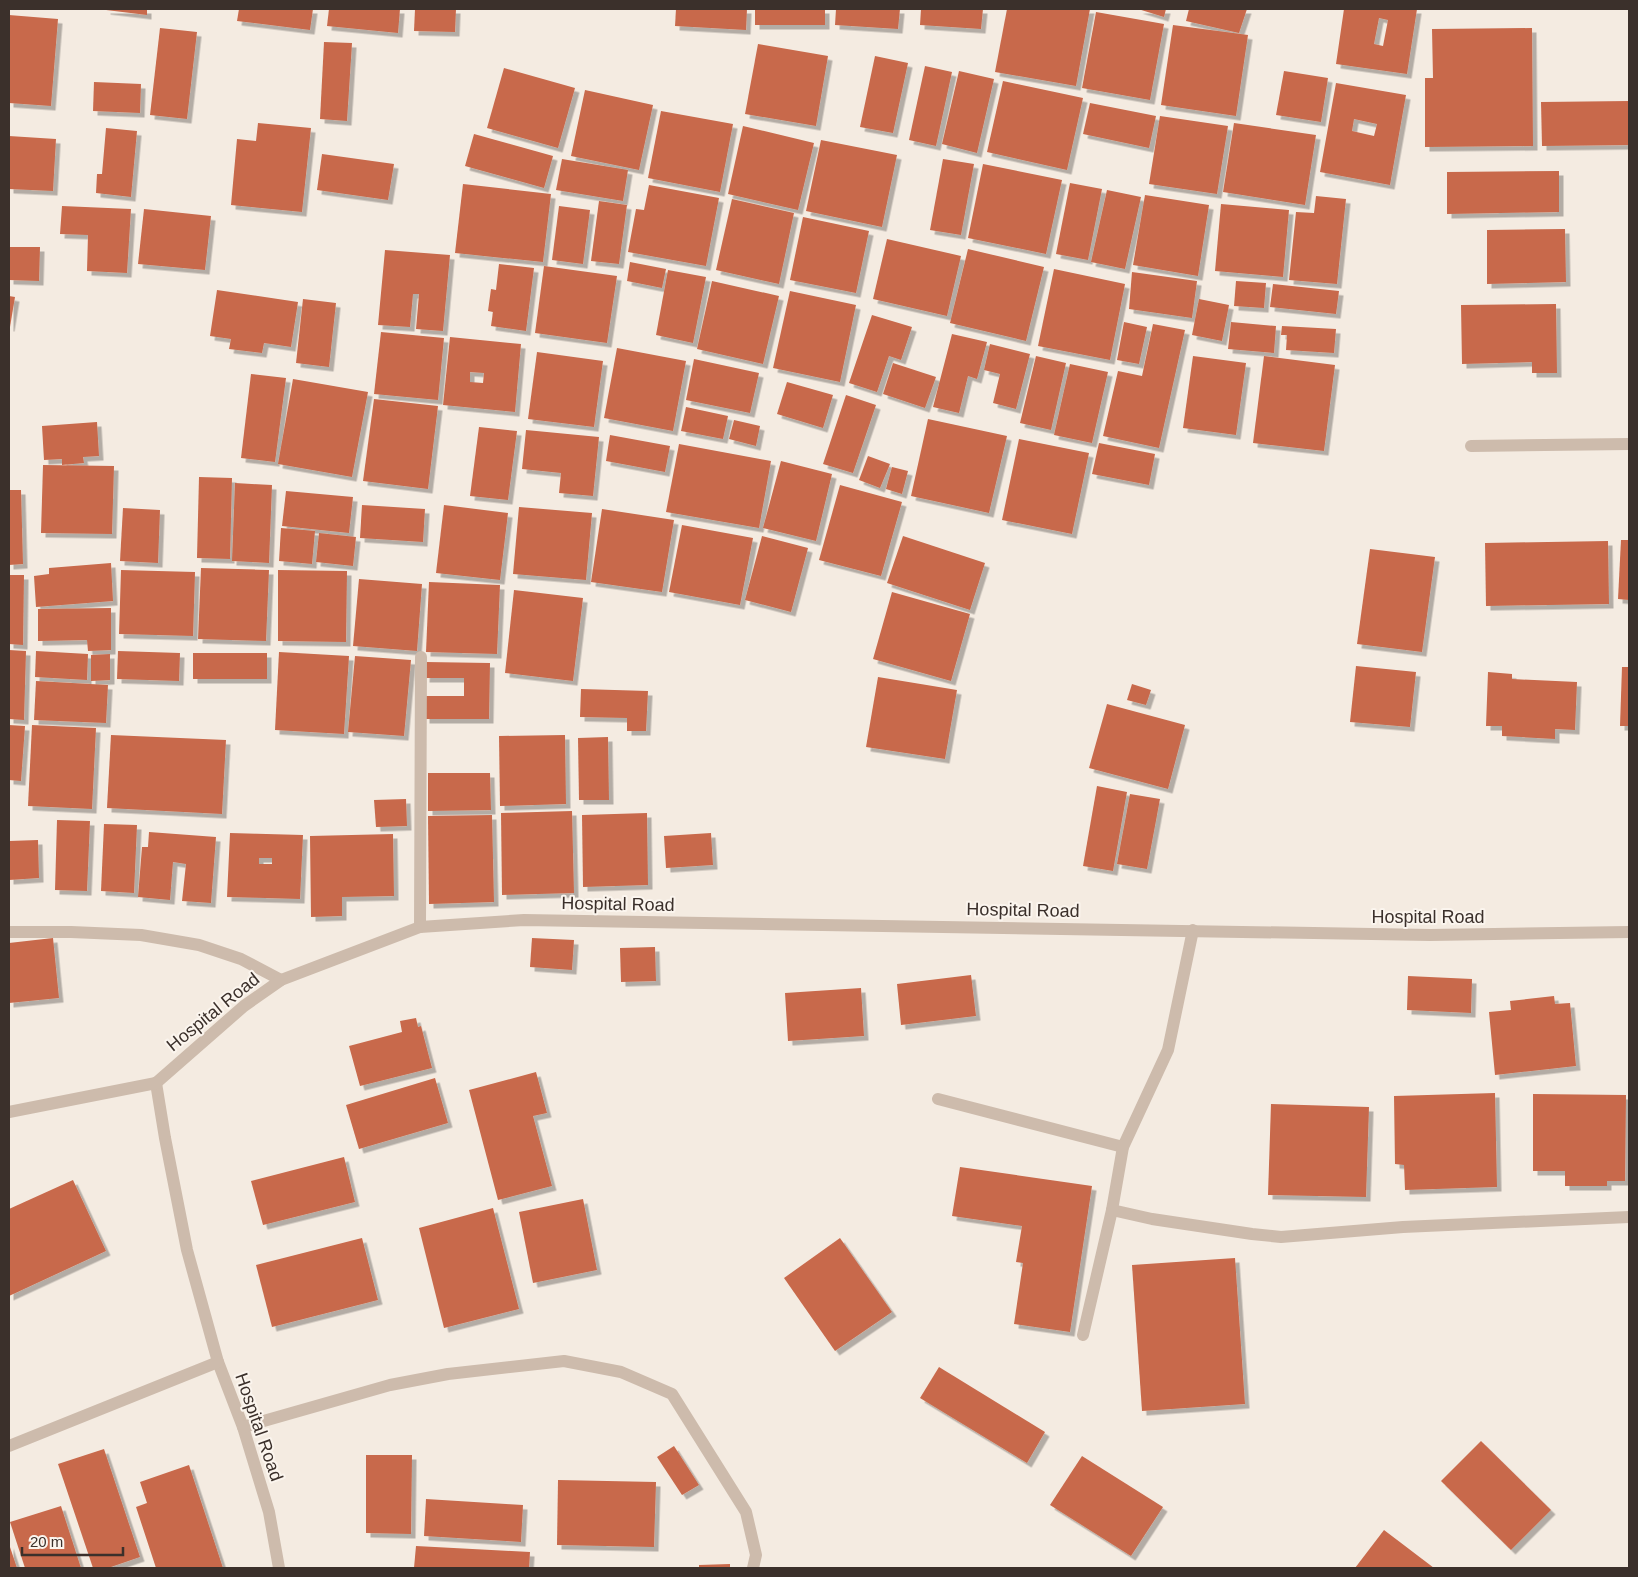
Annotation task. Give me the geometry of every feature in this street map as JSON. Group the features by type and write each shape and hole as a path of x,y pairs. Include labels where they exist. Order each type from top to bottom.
{"street":[{"path":"1471,446 1629,444"},
{"path":"420,927 421,657"},
{"name":"Hospital Road","path":"279,1568 269,1512 244,1426 218,1362 187,1250 156,1084 244,1006 281,980 420,927 524,920 1430,935 1629,932"},
{"path":"1083,1335 1112,1210 1123,1147 1168,1050 1193,930"},
{"path":"9,932 141,935 199,945 241,959 281,980"},
{"path":"9,1112 156,1084"},
{"path":"938,1100 1123,1147"},
{"path":"1112,1210 1161,1220 1281,1237 1403,1227 1629,1217"},
{"path":"244,1426 390,1385 448,1374 564,1361 621,1372 672,1394 746,1512 756,1555 753,1568"},
{"path":"9,1446 218,1362"}],"building":[{"path":"147,9 147,15 106,10"},
{"path":"239,9 313,9 310,30 237,21"},
{"path":"329,9 400,9 398,33 327,26"},
{"path":"415,9 456,9 455,32 414,31"},
{"path":"676,9 747,9 746,30 675,26"},
{"path":"755,9 825,9 825,25 755,25"},
{"path":"836,9 900,9 898,29 835,25"},
{"path":"921,9 983,9 981,29 920,25"},
{"path":"1007,9 1090,9 1076,86 995,72"},
{"path":"1138,9 1166,9 1164,17"},
{"path":"1189,9 1247,9 1239,33 1186,21"},
{"path":"1344,9 1417,9 1407,74 1336,64","holes":["1379,18 1388,20 1383,46 1374,44"]},
{"path":"1096,12 1164,24 1150,100 1082,88"},
{"path":"9,15 58,19 51,106 9,103"},
{"path":"1173,25 1248,35 1236,116 1161,105"},
{"path":"160,28 197,32 187,119 150,115"},
{"path":"1532,28 1533,146 1425,147 1425,78 1433,78 1432,29"},
{"path":"324,42 352,43 347,121 320,119"},
{"path":"758,44 828,56 816,126 745,114"},
{"path":"875,56 908,63 893,133 860,127"},
{"path":"925,66 952,72 936,146 909,140"},
{"path":"504,68 575,88 558,148 487,128"},
{"path":"959,71 994,79 977,153 942,144"},
{"path":"1284,71 1328,78 1321,122 1276,115"},
{"path":"1003,81 1083,98 1067,170 987,152"},
{"path":"94,82 141,84 140,113 93,111"},
{"path":"1336,83 1406,95 1390,185 1320,172","holes":["1354,119 1377,124 1374,136 1352,131"]},
{"path":"585,90 653,105 639,170 571,156"},
{"path":"1629,101 1629,145 1542,146 1541,102"},
{"path":"1090,103 1156,116 1149,148 1083,134"},
{"path":"661,111 733,124 720,192 648,178"},
{"path":"1160,116 1228,126 1217,194 1149,184"},
{"path":"258,123 311,128 302,212 231,205 237,139 256,141"},
{"path":"1234,123 1316,135 1305,205 1223,192"},
{"path":"743,126 814,143 798,210 728,194"},
{"path":"106,128 137,131 131,197 96,193 97,174 102,174"},
{"path":"474,134 553,156 544,188 465,166"},
{"path":"9,136 56,139 53,191 9,189"},
{"path":"821,140 897,155 882,227 806,211"},
{"path":"322,154 394,164 388,200 317,190"},
{"path":"562,159 628,170 623,201 556,190"},
{"path":"943,159 974,164 961,235 930,230"},
{"path":"983,164 1062,180 1046,254 968,238"},
{"path":"1559,171 1559,212 1447,214 1447,172"},
{"path":"1070,183 1102,189 1088,260 1056,254"},
{"path":"463,184 551,194 543,262 455,253"},
{"path":"649,185 719,198 706,266 628,252 636,209 644,210"},
{"path":"1107,190 1141,197 1125,269 1091,262"},
{"path":"1145,195 1209,205 1198,276 1133,265"},
{"path":"1316,196 1346,199 1337,284 1289,280 1296,212 1314,213"},
{"path":"732,199 794,213 779,284 716,270"},
{"path":"599,201 627,205 619,264 591,261"},
{"path":"1221,204 1289,210 1283,277 1215,271"},
{"path":"62,206 131,209 127,273 87,271 88,235 60,234"},
{"path":"559,206 590,210 583,264 552,260"},
{"path":"144,209 211,216 205,270 138,264"},
{"path":"803,217 869,231 856,293 790,280"},
{"path":"1565,229 1566,282 1487,284 1487,230"},
{"path":"887,239 961,256 947,316 873,299"},
{"path":"9,247 40,247 39,281 9,280"},
{"path":"968,249 1044,267 1026,341 950,323"},
{"path":"385,250 450,255 443,331 416,329 419,294 413,294 410,327 378,325"},
{"path":"630,262 666,269 662,288 627,281"},
{"path":"499,264 534,268 526,331 491,326 493,312 488,311 491,289 496,290"},
{"path":"544,266 617,276 607,343 535,333"},
{"path":"1054,269 1125,284 1110,360 1038,346"},
{"path":"668,270 706,277 693,343 656,335"},
{"path":"1132,272 1197,281 1192,318 1129,309"},
{"path":"712,281 779,296 763,364 697,349"},
{"path":"1236,281 1266,283 1264,308 1234,306"},
{"path":"1273,284 1339,291 1336,314 1270,307"},
{"path":"217,290 298,302 291,347 264,343 262,353 229,349 231,339 210,336"},
{"path":"790,291 856,305 840,382 773,368"},
{"path":"9,296 15,297 10,327 9,327"},
{"path":"303,299 336,303 329,367 296,363"},
{"path":"1199,299 1229,305 1222,341 1192,335"},
{"path":"1556,304 1557,373 1532,373 1532,362 1462,364 1461,305"},
{"path":"872,315 912,327 901,360 889,356 877,392 849,383"},
{"path":"1124,322 1147,327 1139,364 1117,360"},
{"path":"1231,322 1276,326 1274,353 1228,349"},
{"path":"1153,324 1185,330 1159,448 1103,436 1118,371 1142,376"},
{"path":"1282,326 1336,329 1334,353 1286,350 1287,335 1281,335"},
{"path":"381,332 444,338 438,400 374,394"},
{"path":"952,334 987,342 977,379 968,376 959,413 933,407"},
{"path":"450,337 521,344 515,412 443,405","holes":["470,372 484,373 483,383 470,382"]},
{"path":"990,344 1030,354 1016,409 993,403 1000,374 984,370"},
{"path":"617,348 686,361 673,431 604,418"},
{"path":"537,352 603,361 594,427 528,419"},
{"path":"1036,356 1066,363 1051,430 1020,423"},
{"path":"1193,356 1246,363 1236,435 1183,428"},
{"path":"1264,356 1335,365 1324,451 1253,443"},
{"path":"694,359 759,373 750,413 686,400"},
{"path":"893,363 936,377 925,408 883,394"},
{"path":"1070,364 1108,372 1092,443 1054,435"},
{"path":"251,374 286,378 275,462 241,458"},
{"path":"293,379 368,392 352,477 278,464"},
{"path":"787,382 833,395 823,428 777,414"},
{"path":"846,395 876,405 853,473 823,464"},
{"path":"374,399 438,406 428,489 363,481"},
{"path":"686,407 728,416 723,439 681,431"},
{"path":"928,419 1007,436 989,513 911,496"},
{"path":"734,420 760,426 756,446 729,439"},
{"path":"97,422 99,456 83,457 84,463 62,465 62,459 44,460 42,426"},
{"path":"479,427 517,431 508,500 470,496"},
{"path":"526,430 599,437 593,496 559,493 561,473 522,469"},
{"path":"610,435 670,446 665,472 606,461"},
{"path":"1019,439 1089,453 1072,534 1002,520"},
{"path":"1099,443 1155,454 1149,485 1092,474"},
{"path":"679,444 771,461 759,528 666,512"},
{"path":"868,456 890,464 880,488 859,480"},
{"path":"781,461 832,474 816,541 763,528"},
{"path":"43,465 114,466 112,534 41,533"},
{"path":"892,467 908,471 902,494 886,489"},
{"path":"199,477 232,478 230,559 197,558"},
{"path":"235,483 272,485 269,563 232,561"},
{"path":"840,485 902,502 881,576 819,560"},
{"path":"9,490 21,490 23,564 9,565"},
{"path":"286,491 353,497 349,533 282,526"},
{"path":"362,505 425,509 423,542 360,538"},
{"path":"444,505 508,513 500,580 436,573"},
{"path":"519,507 592,513 586,580 513,574"},
{"path":"123,508 160,510 158,563 120,561"},
{"path":"602,509 674,520 662,592 591,582"},
{"path":"682,525 753,538 740,605 669,592"},
{"path":"281,528 315,531 312,564 279,561"},
{"path":"319,533 356,537 353,566 316,562"},
{"path":"762,536 808,548 791,612 745,600"},
{"path":"903,536 985,563 970,610 887,583"},
{"path":"1621,540 1629,540 1629,600 1618,599"},
{"path":"1608,541 1609,604 1486,606 1485,543"},
{"path":"1370,549 1435,557 1422,652 1357,644"},
{"path":"111,563 113,601 36,607 34,576 49,574 49,568"},
{"path":"201,568 269,570 266,641 198,639"},
{"path":"121,570 195,572 193,636 119,634"},
{"path":"278,570 347,571 346,642 278,641"},
{"path":"9,575 24,575 23,645 9,644"},
{"path":"359,579 422,584 417,651 353,646"},
{"path":"429,582 500,585 497,654 426,652"},
{"path":"514,590 583,598 573,681 505,673"},
{"path":"892,592 970,614 951,681 873,659"},
{"path":"111,608 111,650 88,651 87,640 38,641 38,609"},
{"path":"9,650 26,651 24,720 9,719"},
{"path":"36,651 88,654 87,680 35,677"},
{"path":"118,651 180,653 179,681 117,679"},
{"path":"279,652 349,656 344,734 275,730"},
{"path":"193,653 267,653 267,679 193,679"},
{"path":"110,654 110,680 91,681 91,655"},
{"path":"355,656 411,660 404,736 348,732"},
{"path":"426,662 490,663 489,719 425,719 425,696 464,696 464,678 425,678"},
{"path":"1356,666 1416,672 1410,727 1350,722"},
{"path":"1622,667 1629,667 1629,726 1620,726"},
{"path":"1488,672 1512,674 1512,679 1577,682 1575,730 1555,729 1555,739 1502,736 1502,726 1486,726"},
{"path":"878,677 957,690 945,759 866,747"},
{"path":"36,681 108,685 106,723 34,720"},
{"path":"1132,684 1151,690 1146,705 1127,700"},
{"path":"581,689 648,691 646,731 627,731 627,718 580,717"},
{"path":"1107,704 1185,725 1168,789 1089,768"},
{"path":"9,725 25,726 21,781 9,780"},
{"path":"32,725 96,728 92,809 28,806"},
{"path":"111,735 226,740 222,814 107,808"},
{"path":"565,735 566,804 500,806 499,736"},
{"path":"608,737 609,800 579,800 578,738"},
{"path":"428,773 490,773 491,810 428,811"},
{"path":"1097,786 1127,792 1113,871 1083,866"},
{"path":"1130,794 1160,799 1147,869 1117,864"},
{"path":"406,799 407,826 376,827 374,800"},
{"path":"572,811 574,893 502,895 501,813"},
{"path":"647,813 648,885 583,887 582,815"},
{"path":"492,815 494,902 429,904 428,816"},
{"path":"57,820 90,821 87,891 55,890"},
{"path":"104,824 137,825 134,893 101,891"},
{"path":"149,832 216,837 211,903 182,901 186,864 173,862 170,900 138,897 142,847 148,847"},
{"path":"230,833 303,835 300,899 227,897","holes":["259,858 272,858 272,864 259,864"]},
{"path":"711,833 713,865 666,868 664,836"},
{"path":"393,834 394,896 342,897 342,916 311,917 310,836"},
{"path":"38,840 39,878 9,880 9,841"},
{"path":"53,938 59,998 9,1003 9,943"},
{"path":"532,938 574,940 572,970 530,967"},
{"path":"655,947 656,981 621,982 620,948"},
{"path":"971,975 976,1016 901,1025 897,984"},
{"path":"1408,976 1472,979 1471,1013 1407,1010"},
{"path":"861,988 864,1036 788,1041 785,993"},
{"path":"1554,996 1555,1004 1570,1003 1576,1066 1495,1075 1489,1012 1511,1010 1510,1001"},
{"path":"416,1018 418,1027 421,1026 432,1068 360,1086 349,1046 402,1032 400,1021"},
{"path":"536,1072 547,1113 533,1116 552,1186 498,1200 469,1090"},
{"path":"435,1078 448,1123 359,1149 346,1105"},
{"path":"1495,1093 1497,1187 1405,1190 1404,1165 1395,1164 1394,1096"},
{"path":"1533,1094 1626,1095 1625,1181 1607,1181 1607,1186 1565,1186 1565,1171 1533,1171"},
{"path":"1271,1104 1369,1107 1366,1197 1268,1195"},
{"path":"344,1157 355,1202 263,1225 251,1181"},
{"path":"960,1167 1092,1186 1070,1332 1014,1324 1023,1263 1016,1262 1022,1226 952,1216"},
{"path":"73,1180 106,1251 9,1296 9,1209"},
{"path":"583,1199 597,1270 533,1283 519,1212"},
{"path":"493,1208 519,1309 444,1328 419,1228"},
{"path":"362,1238 378,1300 272,1327 256,1265"},
{"path":"840,1238 892,1312 835,1351 784,1278"},
{"path":"1235,1258 1245,1404 1142,1411 1132,1265"},
{"path":"939,1367 1045,1432 1027,1463 920,1398"},
{"path":"1481,1441 1551,1510 1511,1550 1441,1481"},
{"path":"674,1446 699,1485 682,1495 657,1457"},
{"path":"104,1449 140,1557 108,1568 93,1568 58,1464"},
{"path":"366,1455 412,1455 411,1534 366,1533"},
{"path":"1082,1456 1163,1507 1131,1556 1050,1505"},
{"path":"189,1465 223,1568 156,1568 136,1507 147,1503 140,1482"},
{"path":"558,1480 656,1482 654,1547 557,1545"},
{"path":"426,1499 523,1505 521,1542 424,1536"},
{"path":"61,1506 81,1568 25,1568 10,1522"},
{"path":"1384,1530 1434,1568 1355,1568"},
{"path":"9,1544 17,1568 9,1568"},
{"path":"416,1546 530,1552 529,1568 414,1568"},
{"path":"730,1564 730,1568 699,1568 699,1565"}]}
